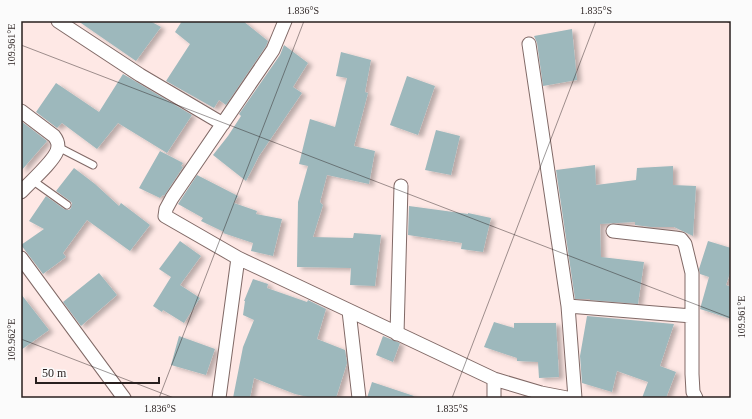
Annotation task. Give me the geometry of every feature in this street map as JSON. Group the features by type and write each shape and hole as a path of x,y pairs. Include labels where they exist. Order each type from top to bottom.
{"street":[{"path":"58,21 140,75 223,124"},
{"path":"286,21 273,50 172,198 165,213 166,216 238,258 494,379 542,393 567,398"},
{"path":"529,44 568,306 575,398"},
{"path":"21,111 54,136 58,142 56,154 21,192"},
{"path":"397,334 401,186"},
{"path":"613,231 675,238 681,240 685,244 692,273 692,384 696,398"},
{"path":"21,258 124,398"},
{"path":"219,398 238,258"},
{"path":"568,306 692,316"},
{"path":"349,311 359,398"},
{"path":"494,379 494,398"}],"lane":[{"path":"58,147 93,165"},
{"path":"32,180 67,205"}],"building":[{"path":"78,21 150,21 161,27 136,61"},
{"path":"182,21 243,21 268,41 226,105 219,100 214,108 166,81 190,44 175,32"},
{"path":"572,29 577,80 543,86 537,43 534,36"},
{"path":"284,45 308,63 293,87 302,93 259,156 246,181 213,155 241,116 239,114 280,55"},
{"path":"341,52 371,60 365,92 368,93 354,146 375,151 369,184 327,175 320,202 323,205 313,237 353,238 354,233 381,235 375,286 350,285 351,268 297,267 298,202 308,166 299,164 310,119 335,127 347,78 336,76"},
{"path":"123,74 192,115 167,153 118,123 97,149 62,123 57,128 36,112 56,83 99,112"},
{"path":"407,76 435,86 418,135 390,125"},
{"path":"21,121 47,141 21,171"},
{"path":"436,130 460,136 451,175 425,170"},
{"path":"160,151 183,163 181,166 183,167 164,196 163,195 160,198 139,188"},
{"path":"595,165 596,185 636,180 637,168 673,166 673,185 696,186 693,236 674,227 635,225 635,222 600,224 601,257 644,262 638,304 575,299 556,170"},
{"path":"74,168 95,184 119,206 121,203 150,225 130,251 87,220 63,253 66,257 43,274 21,245 44,229 29,221 46,196 64,209 69,210 71,208 72,203 56,191"},
{"path":"197,175 238,196 234,203 257,211 256,214 282,219 273,256 251,251 253,243 223,233 224,232 201,221 203,218 178,204"},
{"path":"409,206 468,213 491,218 483,252 461,249 462,243 408,235"},
{"path":"180,241 201,256 180,285 200,298 184,323 163,310 162,312 153,306 171,277 159,269"},
{"path":"708,241 731,248 731,270 726,285 731,287 731,319 700,309 709,277 700,274 699,269"},
{"path":"99,273 117,295 81,326 63,302"},
{"path":"253,279 268,284 267,288 307,302 308,300 326,309 317,339 345,350 347,363 336,398 312,398 295,394 254,378 250,398 233,398 243,347 254,320 243,315 244,301"},
{"path":"21,294 49,330 21,350"},
{"path":"587,316 674,324 660,366 676,372 666,398 642,398 648,382 617,371 612,392 582,383 580,356"},
{"path":"494,322 514,328 514,323 556,323 559,377 539,378 538,362 517,361 517,358 484,347"},
{"path":"179,336 215,349 206,375 171,365"},
{"path":"383,336 400,343 393,362 376,355"},
{"path":"372,382 414,396 413,398 367,398"}]}
